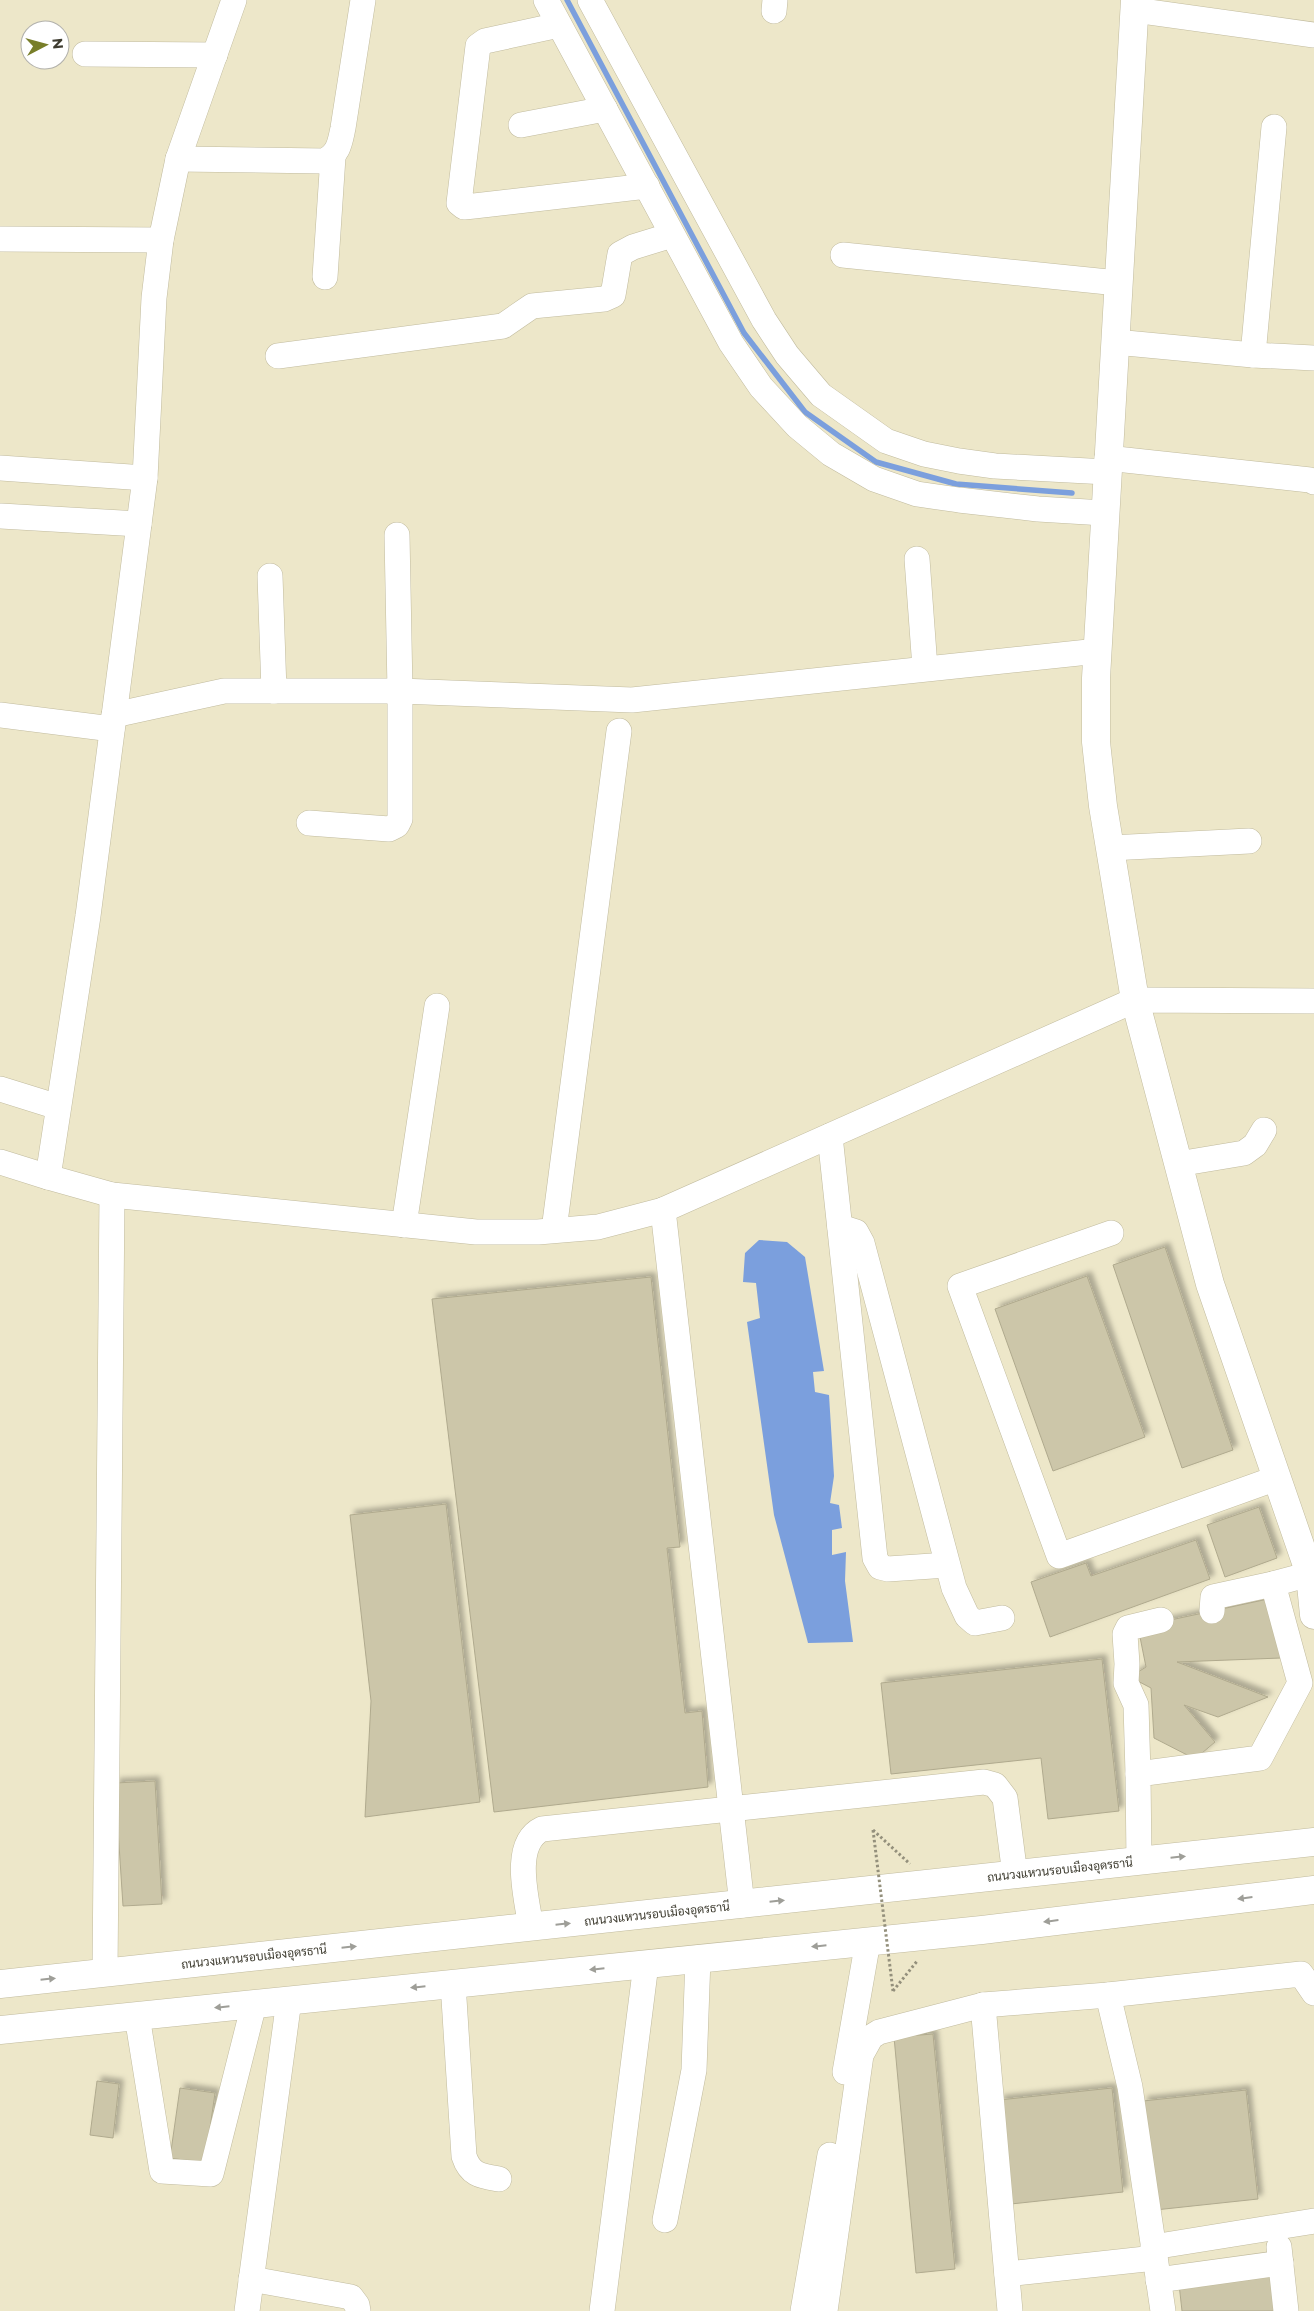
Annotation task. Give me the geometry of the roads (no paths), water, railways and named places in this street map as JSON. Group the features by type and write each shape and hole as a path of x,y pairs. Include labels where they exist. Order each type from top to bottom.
{"main road":[{"path":"1135,5 1104,513 1096,742 1110,848 1135,1000 1210,1284 1312,1577 1314,1615"},
{"path":"1259,1848 1314,1824"},
{"name":"ถนนวงแหวนรอบเมืองอุดรธานี","path":"0,1984 1314,1842"},
{"path":"0,2030 939,1934 1307,1894"}],"street":[{"path":"48,1176 88,916 145,478 154,298 161,240 178,160 234,0"},
{"path":"325,277 333,157 339,147 343,128 363,0"},
{"path":"546,0 731,343 761,387 798,426 831,454 874,479 917,494 1038,509 1104,513"},
{"path":"590,0 764,320 787,355 822,395 886,440 924,454 995,466 1107,465 1310,480 1314,482"},
{"path":"1135,5 1314,35"},
{"path":"559,25 485,41 478,46 459,203 464,207 647,186"},
{"path":"85,54 215,56"},
{"path":"521,125 605,109"},
{"path":"1253,355 1274,127"},
{"path":"178,160 324,161 333,157"},
{"path":"278,356 503,326 532,306 604,299 613,295 620,254 633,247 672,236"},
{"path":"0,239 161,240"},
{"path":"843,255 1118,283"},
{"path":"1115,342 1253,355 1314,358"},
{"path":"0,468 145,478"},
{"path":"1,516 138,524"},
{"path":"309,823 389,829 397,825 400,819 397,535"},
{"path":"916,560 925,668"},
{"path":"270,576 274,691"},
{"path":"0,715 113,722 224,691 400,691 632,700 1098,651"},
{"path":"554,1230 619,731"},
{"path":"1110,848 1249,841"},
{"path":"0,1162 112,1195 476,1232 538,1232 598,1227 663,1210 1135,1000 1314,1001"},
{"path":"404,1225 437,1006"},
{"path":"0,1089 58,1107"},
{"path":"1178,1164 1244,1154 1255,1145 1264,1130"},
{"path":"830,1136 875,1558 880,1567 888,1569 947,1565"},
{"path":"105,1973 112,1195"},
{"path":"663,1210 742,1905"},
{"path":"840,1227 856,1232 862,1244 954,1588 967,1616 975,1623 1002,1618"},
{"path":"1111,1233 960,1286 1059,1556 1277,1478"},
{"path":"1212,1611 1213,1597 1312,1577"},
{"path":"1138,1774 1260,1758 1300,1683 1273,1584"},
{"path":"1139,1861 1136,1705 1126,1684 1125,1634 1128,1628 1161,1620"},
{"path":"531,1927 523,1870 524,1855 528,1842 534,1833 542,1829 984,1782 995,1785 1005,1798 1015,1875"},
{"path":"804,2311 868,1941"},
{"path":"665,2220 694,2070 698,1958"},
{"path":"602,2311 646,1964"},
{"path":"825,2311 861,2055 871,2037 879,2032 983,2005 1108,1995 1301,1974 1314,1994"},
{"path":"453,1984 464,2156 467,2166 472,2173 499,2179"},
{"path":"1108,1995 1130,2087 1163,2311"},
{"path":"247,2311 289,2000"},
{"path":"137,2016 162,2171 211,2174 254,2004"},
{"path":"983,2005 1010,2311"},
{"path":"1156,2262 1277,2227 1314,2221"},
{"path":"1277,2227 1286,2311"},
{"path":"1007,2274 1156,2262 1281,2263"},
{"path":"251,2280 351,2297 357,2305 358,2311"}],"water":[{"path":"759,1240 787,1242 805,1257 824,1371 813,1372 815,1392 829,1395 834,1476 830,1503 839,1505 842,1528 832,1530 832,1555 846,1552 845,1581 853,1642 808,1643 774,1515 747,1322 760,1318 756,1283 743,1282 745,1253"}],"waterway":[{"path":"567,0 744,333 805,412 876,462 956,484 1072,493"}]}
